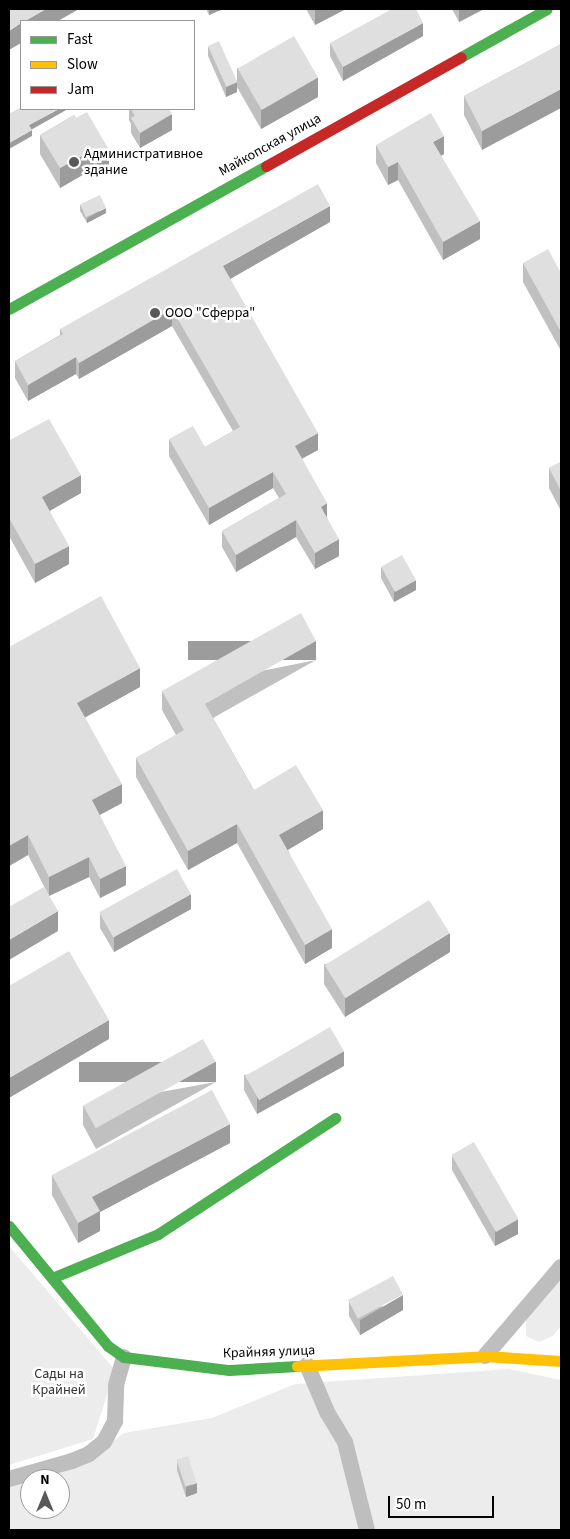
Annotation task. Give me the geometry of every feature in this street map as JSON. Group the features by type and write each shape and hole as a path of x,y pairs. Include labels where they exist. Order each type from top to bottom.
{"street":[{"name":"Майкопская улица","path":"9,309 547,9"},
{"path":"52,1278 158,1234 335,1118"},
{"path":"9,1226 108,1346 124,1357 116,1385 115,1420 104,1442 89,1454 72,1461 9,1479"},
{"path":"485,1356 561,1267"},
{"name":"Крайняя улица","path":"124,1357 229,1370 485,1356 560,1360"},
{"path":"307,1365 327,1412 345,1442 367,1530"}],"green space":[{"name":"Сады на Крайней","path":"9,1246 115,1370 93,1439 9,1465"},
{"path":"561,1273 561,1326 553,1336 539,1342 526,1336 526,1317"},
{"path":"509,1369 561,1380 561,1530 9,1530 9,1483 20,1480 20,1519 70,1519 70,1469 59,1469 84,1462 124,1433 212,1418 295,1384"}],"building":[{"path":"9,9 46,9 27,20 20,20 20,24 9,31"},
{"path":"392,9 416,9 423,23 343,67 330,43"},
{"path":"294,36 318,78 262,110 238,69"},
{"path":"219,41 237,82 226,87 208,46"},
{"path":"561,44 561,89 482,131 464,96"},
{"path":"20,108 20,110 57,110 29,125 32,130 9,143 9,114"},
{"path":"132,110 170,110 172,114 140,133 131,118 135,116"},
{"path":"87,112 109,150 97,157 93,150 60,168 40,135 74,115 76,118"},
{"path":"431,113 444,136 433,142 480,221 443,242 398,162 388,167 376,145"},
{"path":"318,184 330,206 223,266 318,433 295,446 327,503 321,507 339,539 315,553 296,520 236,555 222,531 286,494 273,472 209,508 169,439 193,426 205,447 240,427 172,309 79,363 76,357 28,385 15,361 63,334 60,329"},
{"path":"100,195 106,208 86,217 80,204"},
{"path":"548,249 561,273 561,332 523,263"},
{"path":"49,419 81,475 42,497 69,546 35,564 9,518 9,437 10,440"},
{"path":"561,462 561,491 549,468"},
{"path":"402,555 416,580 395,592 381,567"},
{"path":"101,596 140,668 77,703 122,784 92,800 126,866 100,879 89,857 49,877 28,835 9,846 9,647"},
{"path":"301,613 316,641 205,704 254,790 296,765 323,810 279,835 332,929 305,945 237,824 188,851 136,758 184,730 162,691"},
{"path":"177,869 191,894 113,938 99,912"},
{"path":"44,887 58,911 9,940 9,907"},
{"path":"429,900 450,933 345,998 325,965"},
{"path":"69,951 109,1020 9,1078 9,986"},
{"path":"330,1027 344,1051 259,1100 245,1076"},
{"path":"203,1039 216,1062 96,1128 83,1105"},
{"path":"212,1090 230,1124 92,1197 100,1211 78,1223 52,1175"},
{"path":"474,1142 518,1219 496,1232 451,1155"},
{"path":"393,1276 403,1295 358,1318 348,1300"},
{"path":"188,1456 197,1483 185,1486 177,1460"}],"traffic: fast":[{"path":"461,57 547,9"},
{"path":"9,309 266,166"},
{"path":"52,1278 158,1234 335,1118"},
{"path":"9,1226 108,1346 124,1357 229,1370 297,1366"}],"traffic: slow":[{"path":"297,1366 485,1356 561,1361"}],"traffic: jam":[{"path":"266,166 461,57"}],"place":[{"name":"Административное здание","path":"74,162"},
{"name":"ООО \"Сферра\"","path":"155,313"}]}
